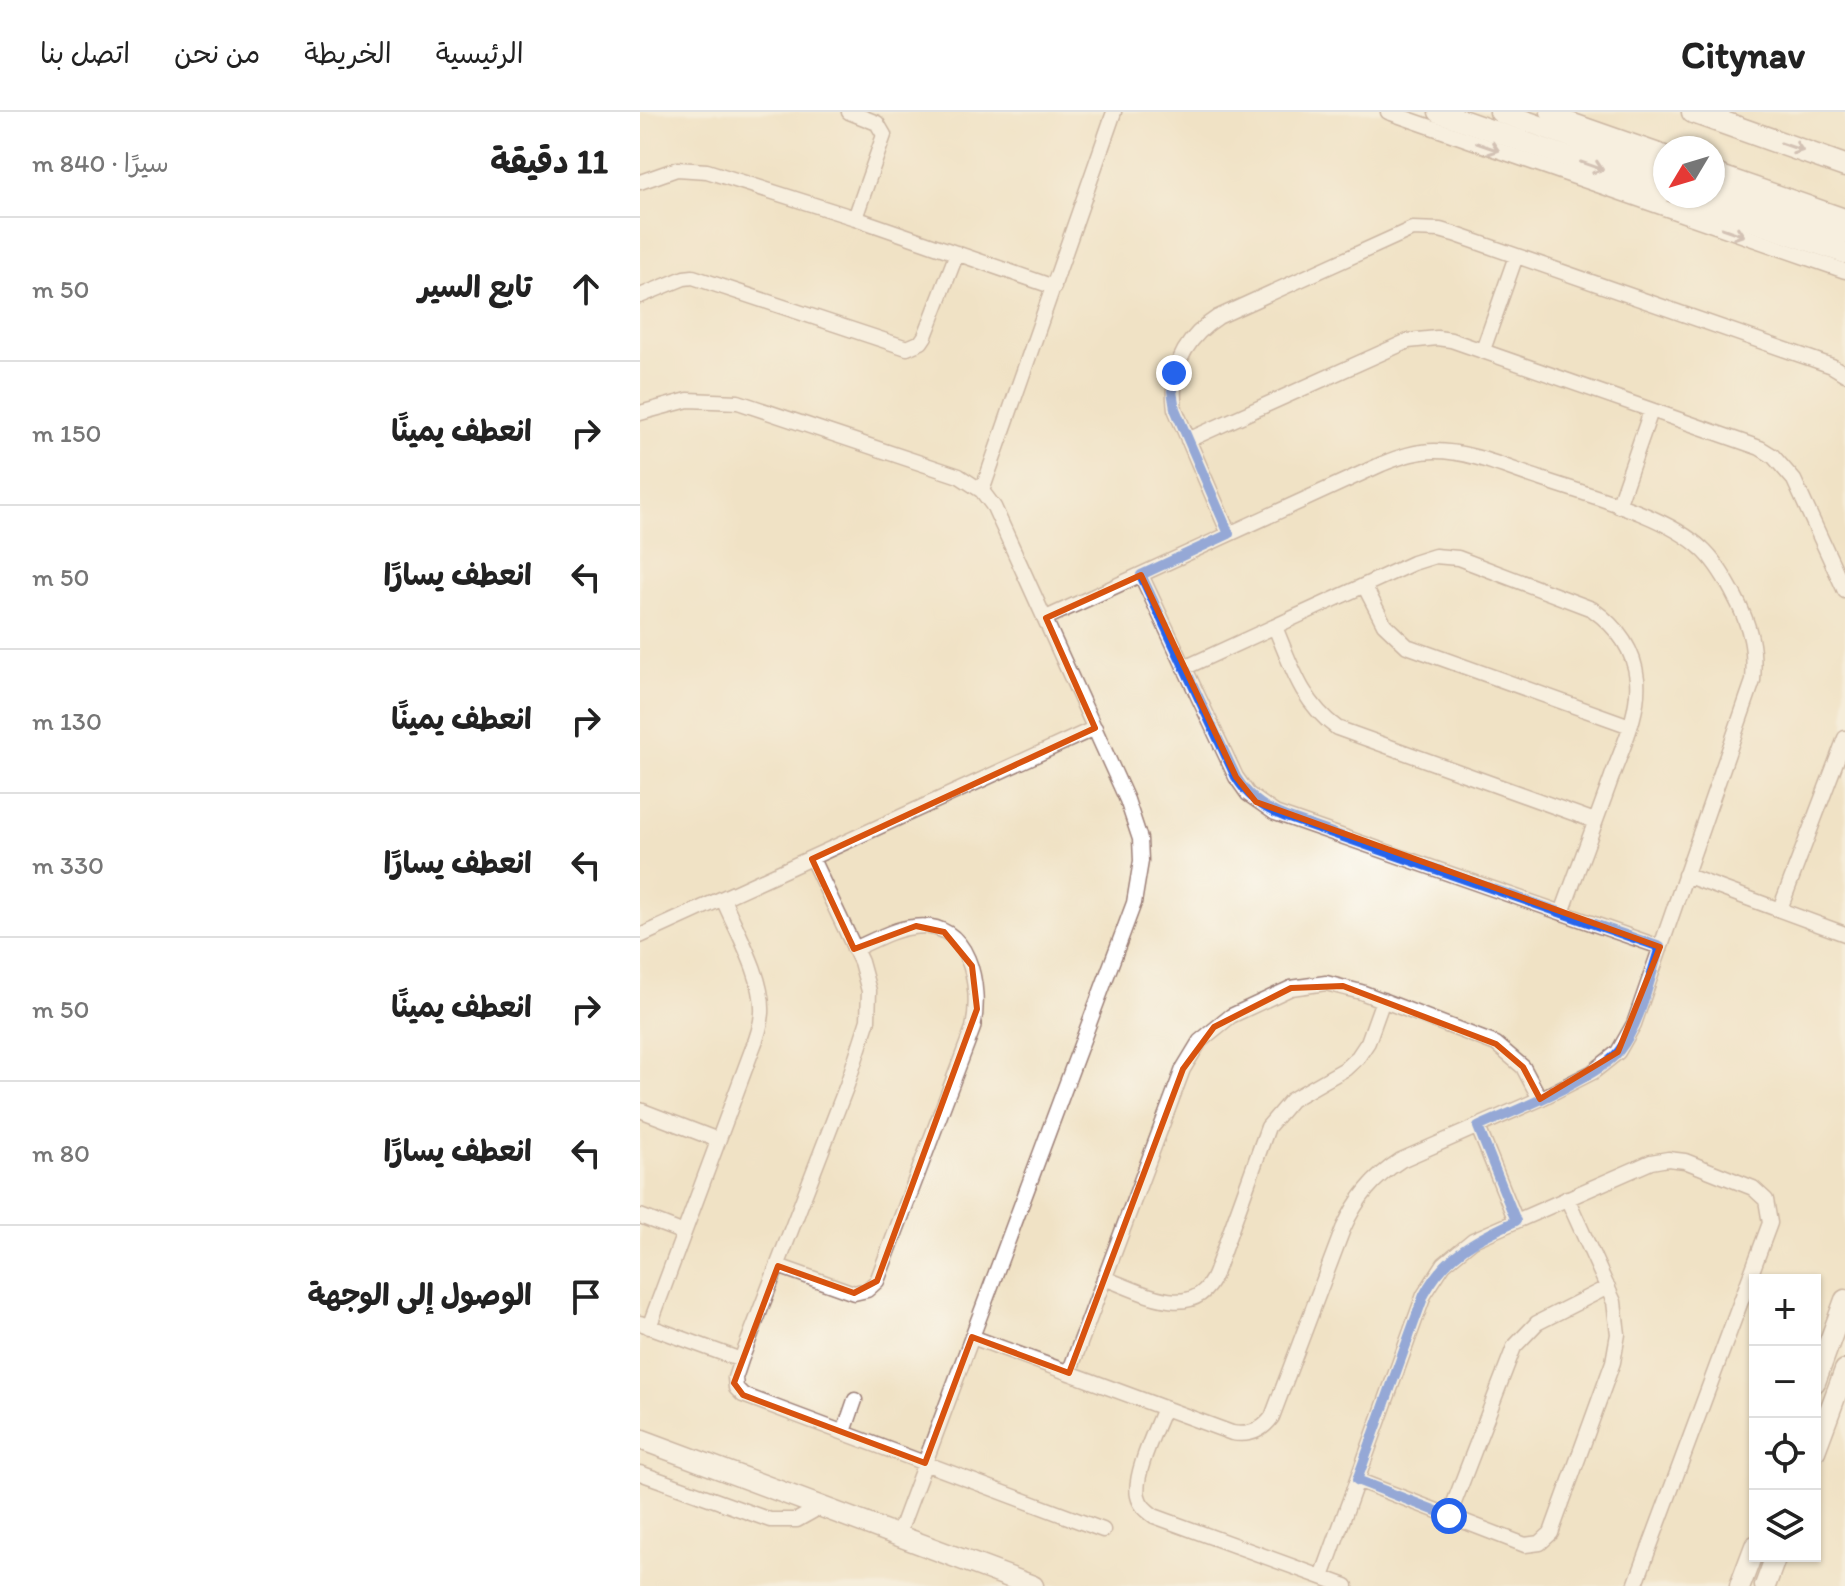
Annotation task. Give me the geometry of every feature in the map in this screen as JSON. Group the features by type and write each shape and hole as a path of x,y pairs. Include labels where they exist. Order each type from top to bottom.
{"main road":[{"path":"1693,112 1845,166"}],"street":[{"path":"849,112 877,123 884,135 855,218"},
{"path":"982,491 1114,112"},
{"path":"1388,112 1845,271"},
{"path":"1439,112 1653,187"},
{"path":"1500,112 1653,166"},
{"path":"1548,112 1653,149"},
{"path":"640,182 677,169 707,171 1054,287"},
{"path":"1725,174 1845,216"},
{"path":"1725,191 1845,233"},
{"path":"1714,208 1845,253"},
{"path":"1229,534 1175,409 1172,391 1174,373 1190,340 1218,317 1412,229 1440,230 1832,366 1845,374"},
{"path":"640,296 693,277 907,348 921,342 925,336 957,253"},
{"path":"1483,350 1516,256"},
{"path":"1188,440 1408,341 1437,338 1483,350 1751,444 1773,456 1794,480 1845,591"},
{"path":"640,413 688,400 738,402 959,476 982,491 994,507 1046,618 1135,820 1140,839 1139,882 1134,903 898,1535"},
{"path":"1618,506 1651,411"},
{"path":"972,1337 1240,1434 1262,1428 1272,1417 1343,1229 1365,1189 1401,1160 1540,1099 1593,1072 1618,1052 1634,1024 1750,692 1754,659 1751,637 1724,580 1704,551 1688,537 1618,506 1466,456 1436,451 1418,452 1382,464 1046,618"},
{"path":"1830,559 1845,552"},
{"path":"1184,668 1424,559 1447,556 1592,609 1618,631 1633,660 1638,693 1630,726 1562,913"},
{"path":"1141,575 1236,777 1248,794 1265,808 1660,947"},
{"path":"1365,587 1384,624 1407,646 1630,726"},
{"path":"1275,627 1305,697 1322,718 1337,728 1595,821"},
{"path":"640,936 1095,728"},
{"path":"1780,909 1845,738"},
{"path":"812,859 861,962 869,991 868,1020 847,1085 734,1383 739,1392 1103,1530"},
{"path":"1685,875 1845,934"},
{"path":"723,899 754,973 762,1002 762,1016 759,1032 684,1233 645,1325 741,1360"},
{"path":"778,1266 854,1293 867,1290 877,1281 973,1028 978,996 972,966 956,940 944,932 916,926 854,949"},
{"path":"1069,1373 1183,1069 1207,1034 1231,1016 1291,988 1308,984 1343,986 1496,1044 1523,1067 1540,1099"},
{"path":"1104,1278 1178,1302 1192,1300 1207,1290 1268,1127 1291,1100 1345,1069 1358,1057 1368,1042 1383,1000"},
{"path":"640,1110 718,1140"},
{"path":"1478,1127 1516,1221"},
{"path":"1322,1577 1424,1295 1433,1279 1458,1251 1473,1240 1638,1166 1668,1159 1685,1161 1753,1188 1766,1200 1771,1217 1635,1586"},
{"path":"1357,1480 1525,1545 1540,1543 1551,1533 1616,1348 1617,1318 1608,1287 1567,1198"},
{"path":"640,1216 684,1233"},
{"path":"1449,1516 1514,1347 1537,1323 1608,1287"},
{"path":"1821,1366 1845,1300"},
{"path":"1821,1435 1845,1370"},
{"path":"844,1432 855,1400"},
{"path":"1164,1408 1137,1484 1140,1503 1146,1510 1154,1516 1346,1586"},
{"path":"640,1439 1033,1586"},
{"path":"640,1473 770,1520 797,1520 822,1506"},
{"path":"1740,1586 1749,1562"},
{"path":"1765,1586 1774,1562"}],"highlighted area":[{"path":"1141,575 1236,777 1256,802 1660,947 1618,1052 1540,1099 1523,1067 1496,1044 1343,986 1291,988 1214,1027 1183,1069 1069,1373 972,1337 925,1463 743,1395 734,1383 778,1266 854,1293 877,1281 977,1009 972,966 944,932 916,926 854,949 812,859 1095,728 1046,618"}],"route":[{"path":"1174,373 1172,391 1175,409 1229,534 1141,575 1236,777 1248,794 1275,813 1660,947 1634,1024 1618,1052 1593,1072 1478,1127 1516,1221 1473,1240 1444,1264 1433,1279 1424,1295 1357,1480 1449,1516"}]}
